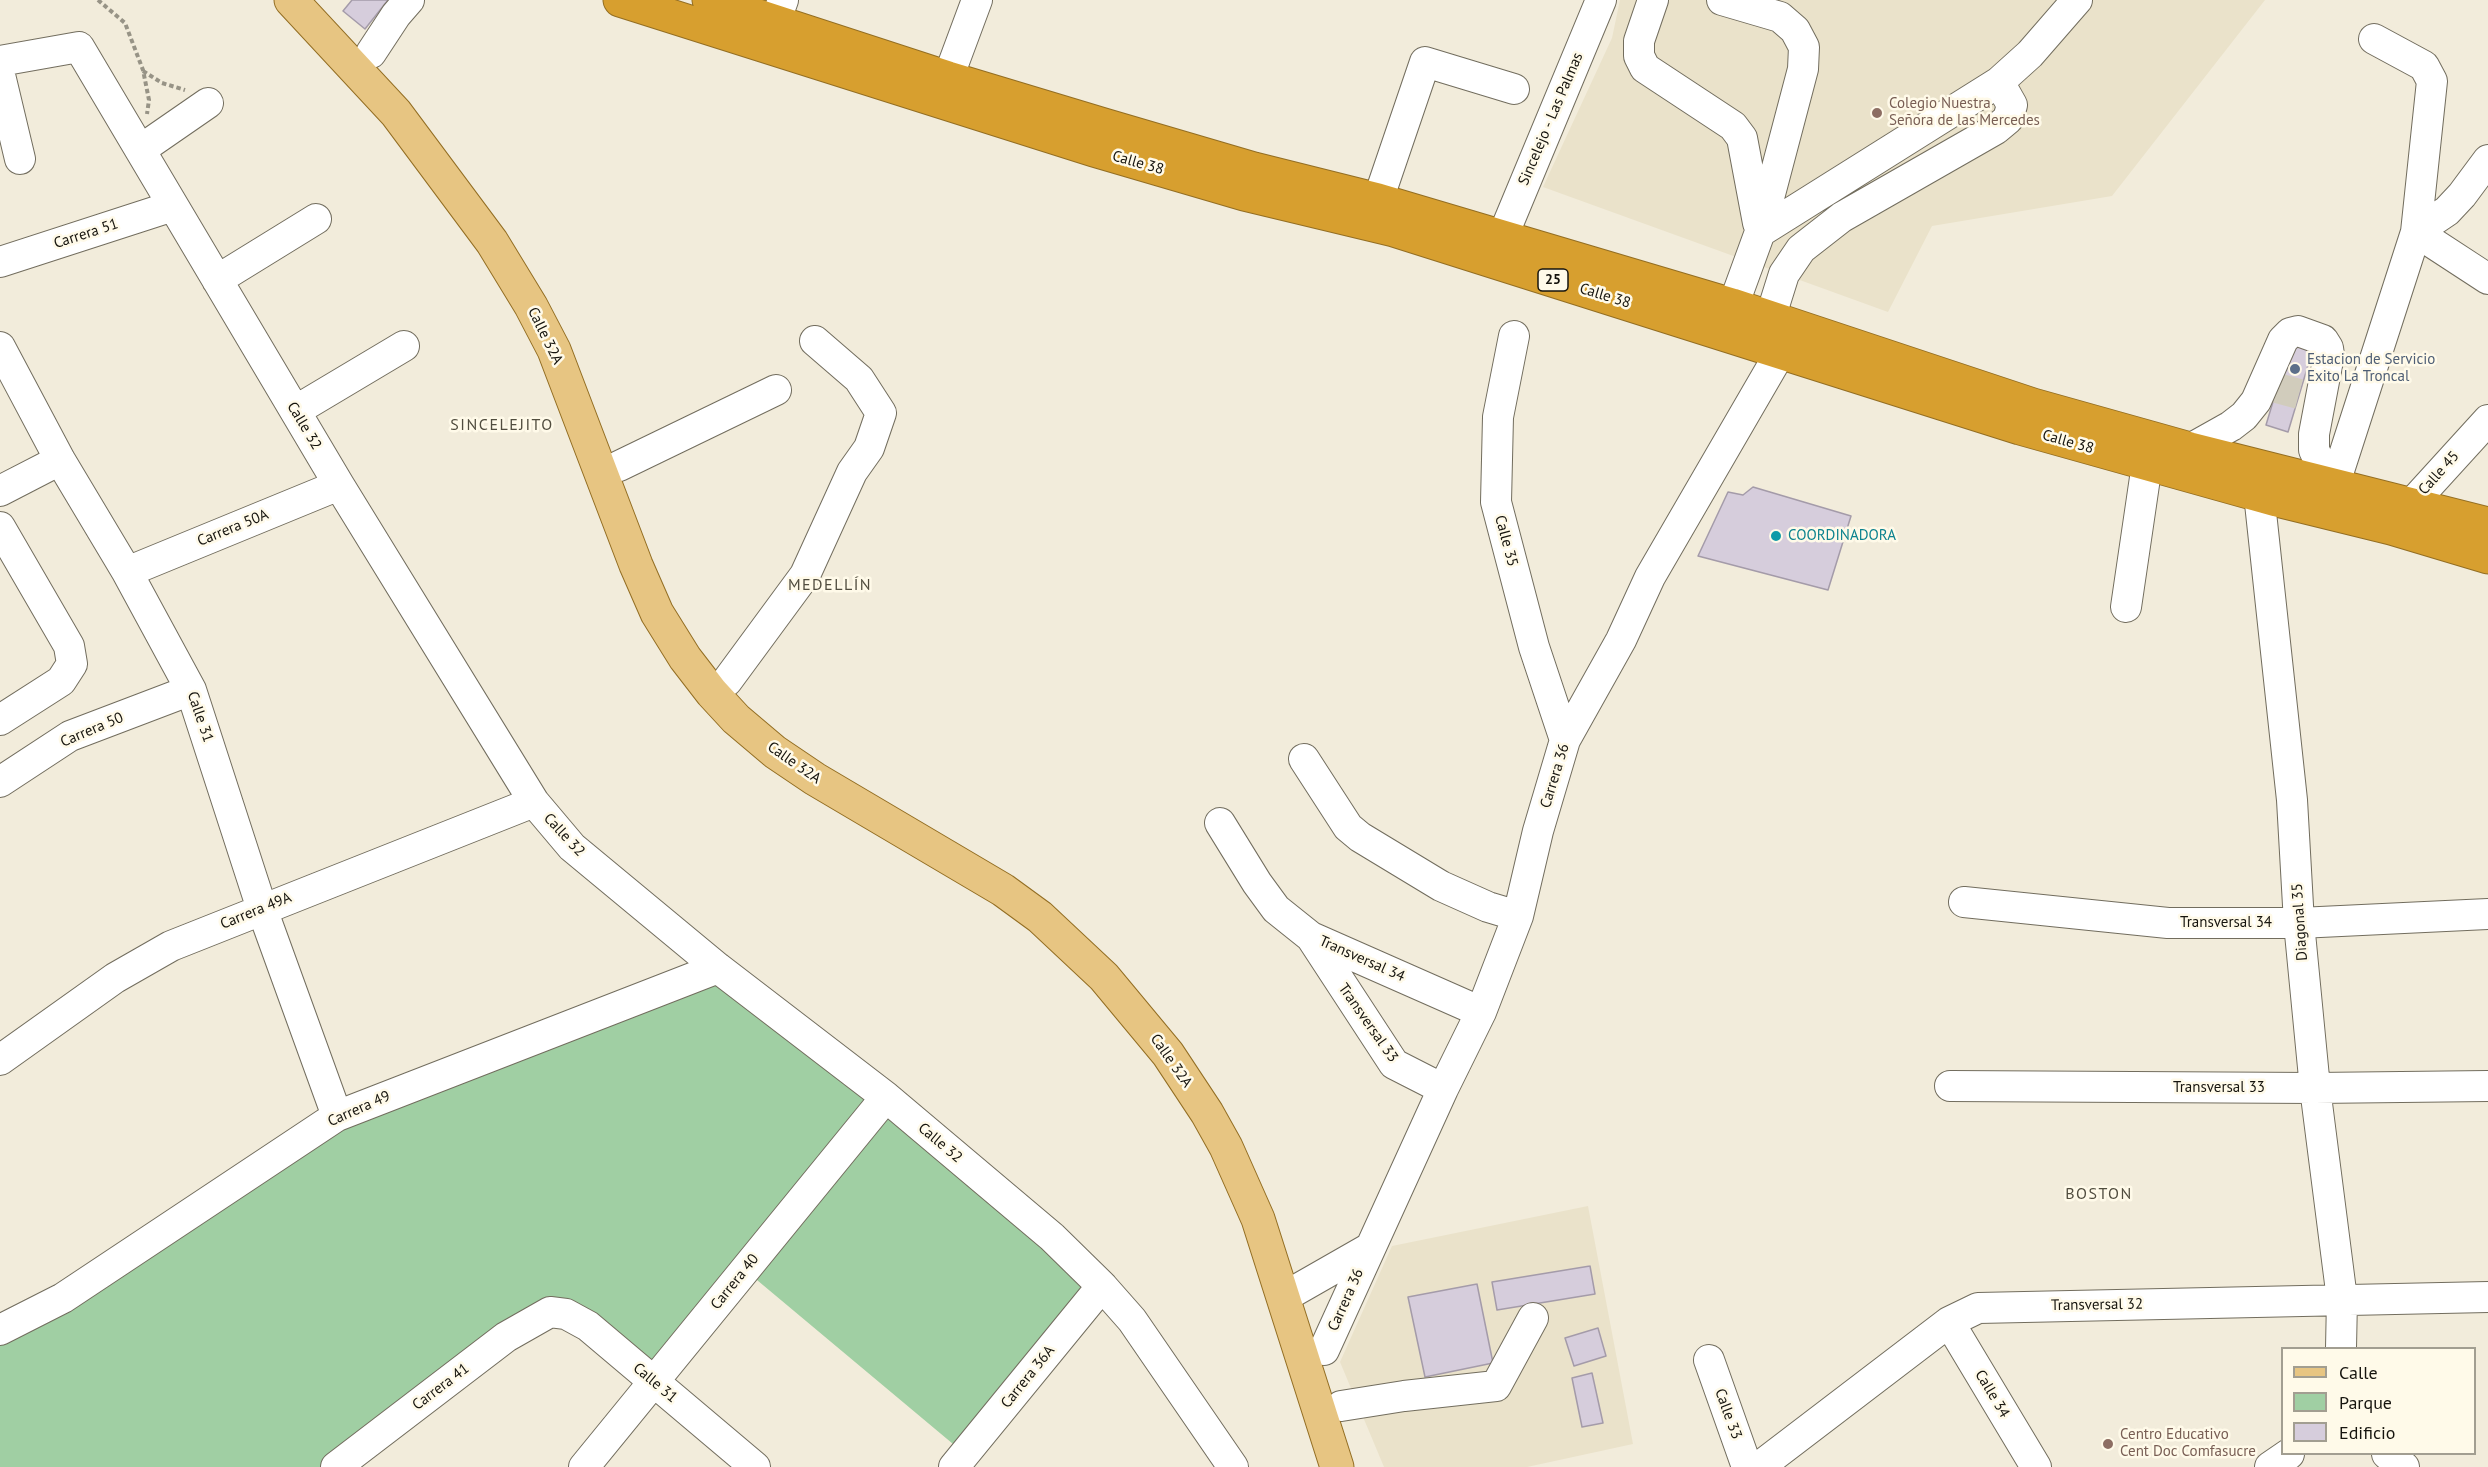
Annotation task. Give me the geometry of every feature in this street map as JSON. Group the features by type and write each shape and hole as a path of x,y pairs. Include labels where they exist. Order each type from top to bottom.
{"highway":[{"name":"Calle 38","path":"620,0 1094,150 1244,194 1394,230 1727,319"},
{"name":"Calle 38","path":"708,0 779,11 948,78 1254,169 1378,200 1502,238 1775,336 2020,428 2391,528 2488,557"},
{"name":"Calle 38","path":"1775,336 2190,449 2412,503 2488,524"}],"main road":[{"name":"Calle 32A","path":"291,0 396,113 492,242 531,306 554,350 636,566 657,613 698,676 736,719 775,752 815,779 1003,890 1040,917 1104,977 1168,1054 1207,1113 1243,1183 1258,1219 1304,1286 1337,1467"},
{"name":"Calle 32A","path":"322,0 412,99 507,231 547,294 571,341 653,554 674,601 701,646 727,681 753,708 788,737 820,759 1014,872 1061,909 1119,962 1158,1005 1186,1042 1230,1110 1277,1209 1304,1286 1360,1467"}],"street":[{"path":"371,53 396,15 409,0"},
{"path":"948,78 977,0"},
{"name":"Sincelejo - Las Palmas","path":"1502,238 1600,0"},
{"path":"1653,0 1639,41 1639,56 1645,68 1733,126 1742,138 1760,232"},
{"path":"1722,0 1779,17 1794,30 1804,47 1803,69 1760,232 1727,319"},
{"path":"1760,232 1999,82 2030,54 2077,0"},
{"path":"2332,485 2416,232 2432,81 2424,66 2374,39"},
{"name":"Calle 32","path":"1,79 79,47 339,485 534,802 572,847 718,968 886,1097 1052,1237 1102,1286 1132,1320 1233,1467"},
{"path":"1378,200 1425,62 1514,89"},
{"path":"1,79 20,159"},
{"name":"Carrera 36","path":"1323,1350 1368,1249 1481,1012 1518,916 1538,831 1565,740 1621,640 1650,577 1775,336 1784,274 1801,249 1842,217 1996,129 2008,119 2012,105 1999,82"},
{"path":"140,150 208,103"},
{"path":"1742,138 1784,142"},
{"path":"2416,232 2447,211 2488,160"},
{"name":"Carrera 51","path":"0,262 173,206"},
{"path":"218,280 316,219"},
{"path":"1760,232 1801,249"},
{"path":"2416,232 2488,279"},
{"name":"Calle 35","path":"1514,336 1498,417 1496,502 1534,647 1565,740"},
{"path":"727,681 805,574 852,472 869,448 881,413 859,379 815,342"},
{"path":"295,411 404,346"},
{"name":"Calle 31","path":"0,347 60,460 127,572 191,690 262,909 337,1116"},
{"path":"619,466 776,390"},
{"path":"2190,449 2231,426 2244,416 2256,401 2290,391 2314,434 2314,450 2332,485"},
{"name":"Calle 45","path":"2391,528 2488,420"},
{"path":"0,491 60,460"},
{"path":"2126,607 2147,464"},
{"name":"Carrera 50A","path":"127,572 339,485"},
{"name":"Diagonal 35","path":"2259,494 2292,800 2299,923 2315,1088 2342,1299 2341,1347"},
{"path":"0,527 69,646 72,664 61,681 0,720"},
{"name":"Carrera 50","path":"2,775 70,736 191,690"},
{"path":"1304,759 1348,827 1360,837 1441,886 1488,907 1518,916"},
{"name":"Carrera 49A","path":"0,1060 115,978 171,946 534,802"},
{"name":"Transversal 34","path":"1220,823 1276,909 1311,937 1481,1012"},
{"name":"Transversal 34","path":"1964,902 2168,923 2299,923 2488,914"},
{"name":"Transversal 33","path":"1311,937 1394,1064 1443,1089"},
{"name":"Carrera 49","path":"0,1330 63,1298 337,1116 718,968"},
{"name":"Transversal 33","path":"1950,1086 2315,1088 2488,1086"},
{"name":"Carrera 40","path":"584,1467 886,1097"},
{"name":"Carrera 36","path":"1304,1286 1368,1249"},
{"path":"1304,1286 1340,1282 1348,1296"},
{"name":"Carrera 36A","path":"954,1467 1102,1286"},
{"name":"Transversal 32","path":"1759,1467 1948,1322 1978,1308 2488,1297"},
{"name":"Calle 31","path":"550,1312 566,1314 588,1326 755,1467"},
{"name":"Carrera 41","path":"336,1467 506,1337 550,1312"},
{"path":"1341,1406 1404,1396 1496,1386 1533,1318"},
{"name":"Calle 34","path":"1948,1322 2036,1467"},
{"name":"Calle 33","path":"1709,1360 1747,1467"},
{"path":"2270,1467 2288,1455"},
{"path":"2386,1455 2404,1467"}],"path":[{"path":"98,0 125,23 143,70 149,100 140,150"},
{"path":"143,70 162,83 187,90 208,103"}],"shaded area":[{"name":"Colegio Nuestra Señora de las Mercedes","path":"1620,0 2265,0 2112,196 1932,226 1888,312 1543,187 1612,38"},
{"path":"1588,1206 1633,1444 1527,1467 1384,1467 1340,1362 1392,1246"}],"green space":[{"path":"718,968 1102,1286 965,1454 745,1270 653,1382 566,1314 336,1467 0,1467 0,1328 337,1116"}],"building":[{"path":"352,0 388,0 365,29 343,11"},
{"name":"Estacion de Servicio Exito La Troncal","path":"2291,342 2313,349 2288,432 2266,425"},
{"name":"COORDINADORA","path":"1753,487 1851,516 1828,590 1698,556 1728,492 1743,495"},
{"path":"1590,1266 1595,1294 1497,1310 1492,1282"},
{"path":"1477,1284 1493,1363 1425,1377 1408,1297"},
{"path":"1598,1328 1606,1356 1574,1366 1565,1338"},
{"path":"1592,1373 1603,1423 1582,1427 1572,1378"}],"tunnel":[{"path":"2277,388 2299,394"}],"place":[{"name":"Colegio Nuestra Señora de las Mercedes","path":"1877,113"},
{"name":"Estacion de Servicio Exito La Troncal","path":"2295,369"},
{"name":"COORDINADORA","path":"1776,536"},
{"name":"Centro Educativo Cent Doc Comfasucre","path":"2108,1444"}],"district":[{"name":"SINCELEJITO","path":"502,425"},
{"name":"MEDELLÍN","path":"830,585"},
{"name":"BOSTON","path":"2099,1194"}]}
